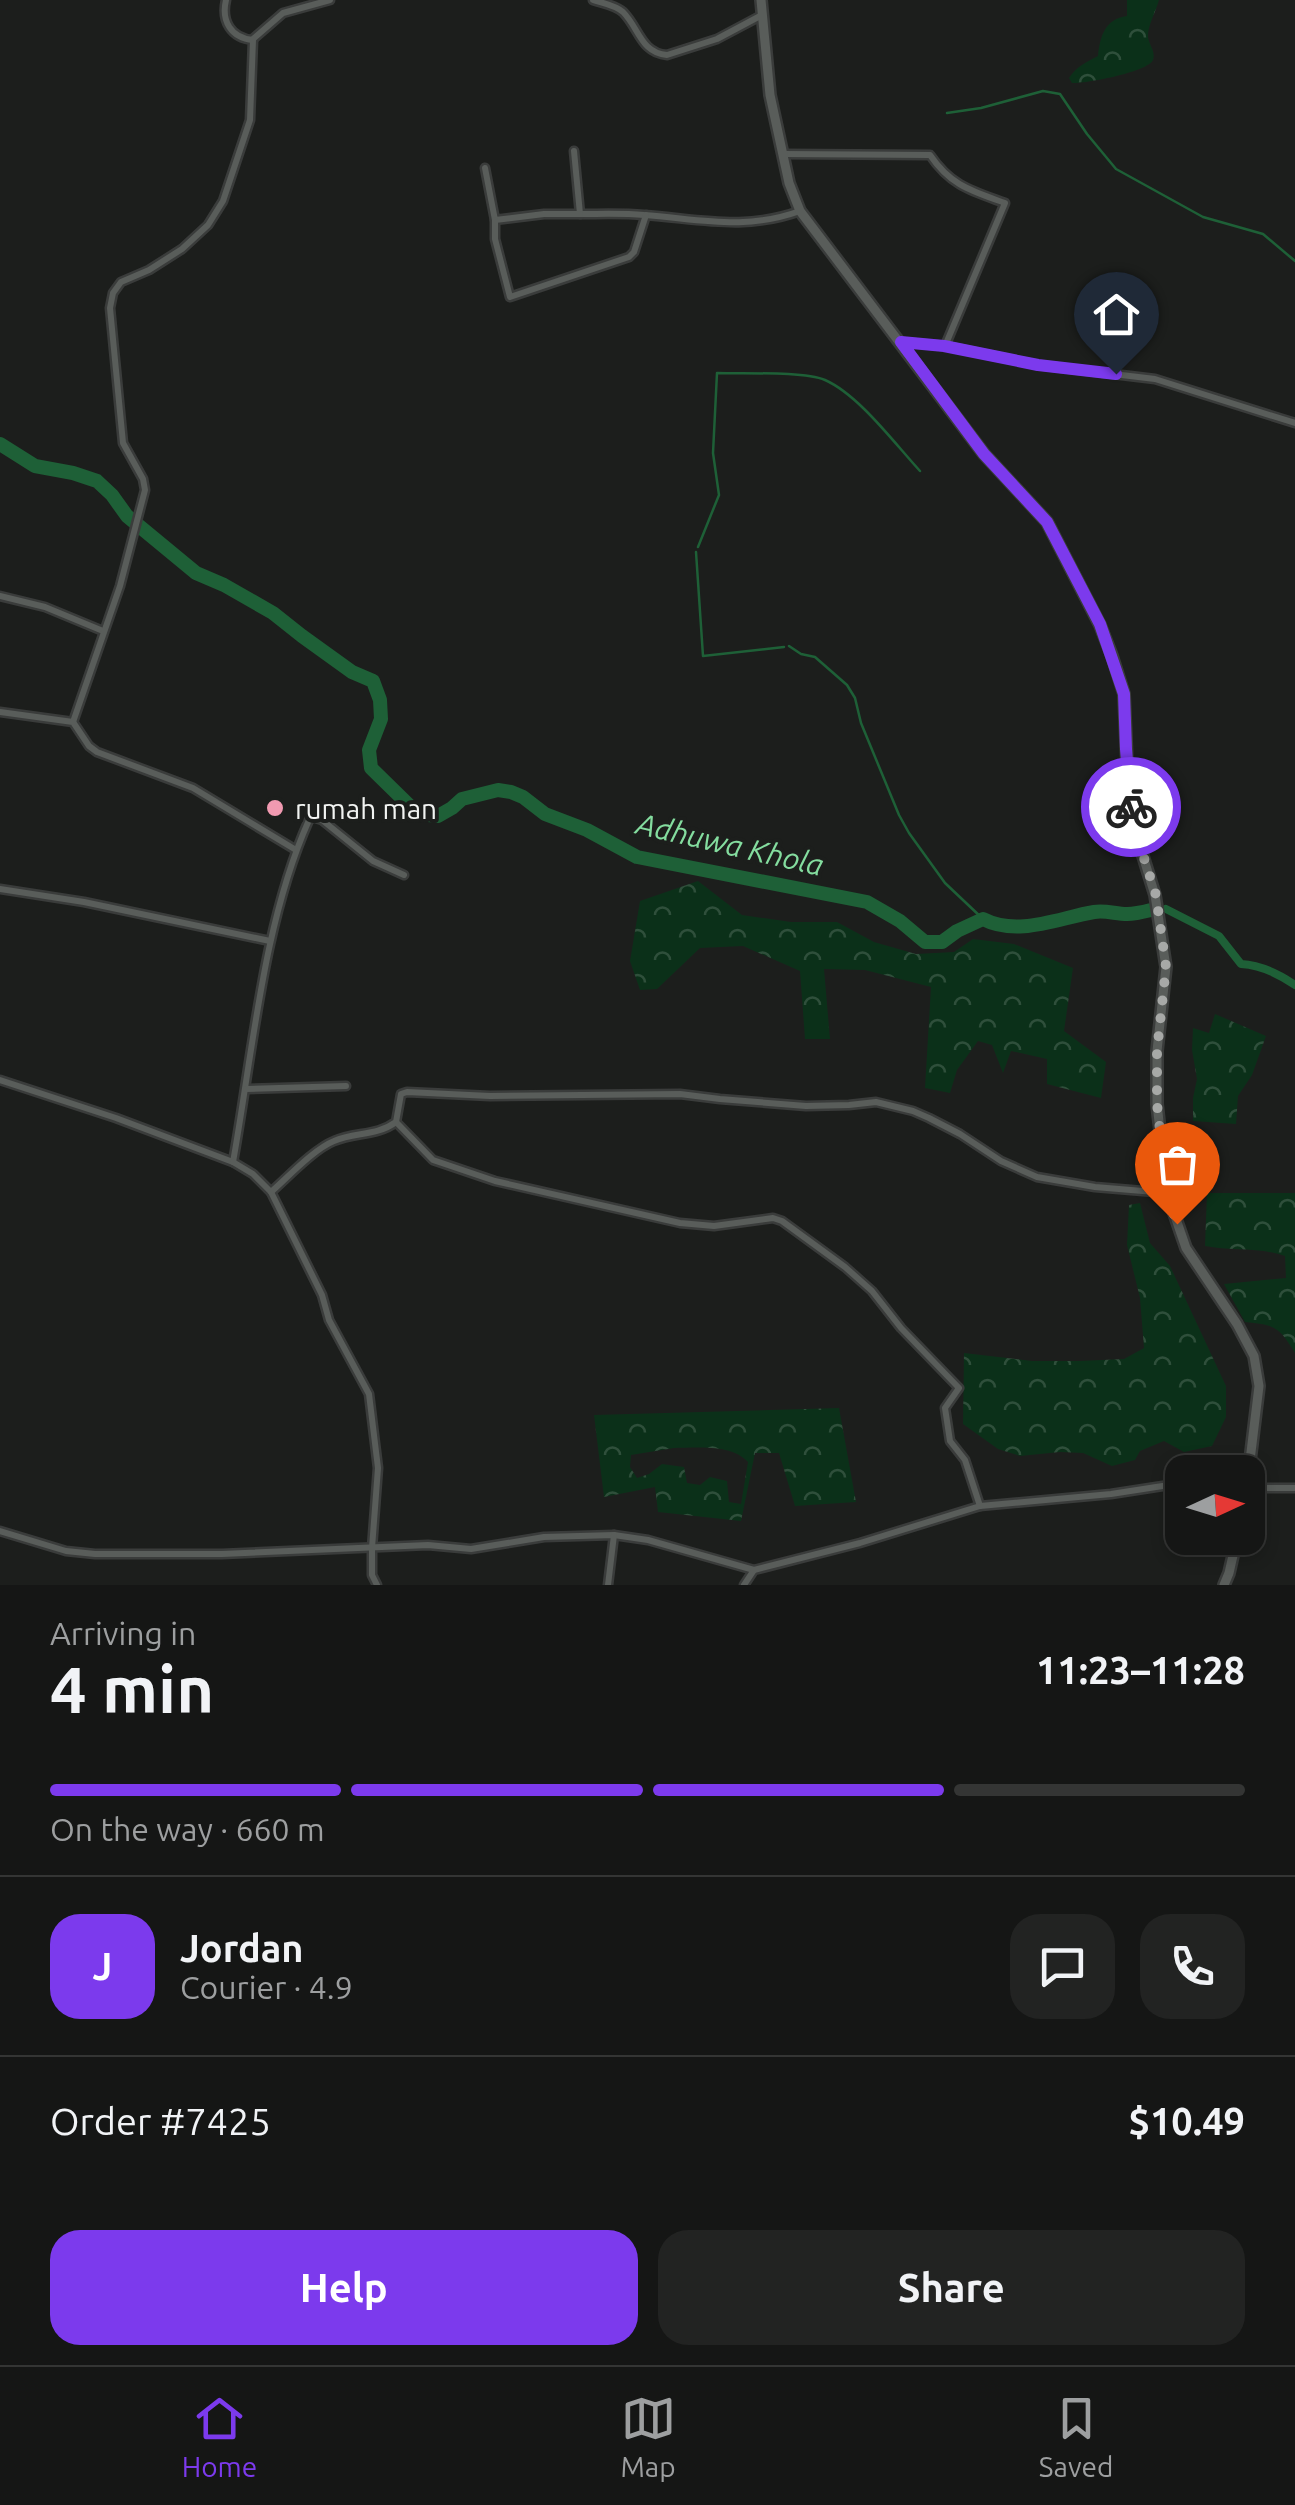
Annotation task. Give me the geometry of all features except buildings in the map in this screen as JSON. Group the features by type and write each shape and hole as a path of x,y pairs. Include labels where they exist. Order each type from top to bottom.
{"street":[{"path":"226,0 223,12 230,30 241,39 253,40"},
{"path":"73,722 120,586 144,490 144,479 123,443 110,308 113,294 121,282 182,249 208,225 223,202 250,120 253,40 283,13 330,0"},
{"path":"592,0 623,12 652,52 667,56 716,40 762,15"},
{"path":"760,0 770,95 789,183 800,211 984,454 1047,522 1100,624 1116,668 1124,694 1134,827 1156,895 1166,967 1157,1068 1158,1121 1167,1193 1186,1248 1254,1356 1259,1386 1251,1455"},
{"path":"574,150 580,214"},
{"path":"782,154 930,155 942,173 960,186 1005,204 944,346"},
{"path":"485,168 495,239 510,297 630,258 646,215"},
{"path":"495,220 544,214 646,215 736,224 765,222 800,211"},
{"path":"901,342 944,346 1038,365 1155,378 1295,423"},
{"path":"0,596 45,607 103,631"},
{"path":"0,712 73,722 97,752 194,788 296,850"},
{"path":"234,1162 270,942 296,850 309,820 322,820 373,861 404,875"},
{"path":"0,889 84,902 270,942"},
{"path":"0,1080 234,1162 254,1174 271,1192 322,1294 328,1320 369,1394 378,1468 372,1548 372,1576 377,1585"},
{"path":"246,1088 346,1086"},
{"path":"271,1192 328,1143 386,1129 396,1122 401,1094 408,1092 490,1096 680,1094 806,1106 876,1102 914,1110 1001,1162 1037,1177 1167,1193"},
{"path":"396,1122 433,1160 495,1182 680,1223 714,1226 773,1218 782,1221 872,1291 901,1328 959,1388 945,1408 947,1428 950,1442 965,1460 980,1506"},
{"path":"0,1531 66,1551 96,1554 222,1554 428,1545 471,1549 544,1537 614,1535 648,1540 754,1570 980,1506 1165,1486"},
{"path":"1265,1488 1295,1488"},
{"path":"608,1585 614,1535"},
{"path":"1224,1585 1232,1555"},
{"path":"744,1585 754,1570"}],"green space":[{"path":"1127,0 1159,0 1148,33 1153,60 1128,73 1072,83 1069,78 1075,71 1098,56 1102,35 1109,25 1127,16"},
{"path":"698,881 742,915 791,922 837,922 874,942 916,954 954,952 973,939 1014,944 1073,968 1064,1031 1106,1062 1101,1098 1047,1084 1047,1059 1011,1051 1003,1073 992,1045 978,1041 957,1070 950,1093 925,1088 931,987 865,970 824,969 830,1039 805,1039 800,971 743,946 700,948 657,989 640,990 630,961 640,901"},
{"path":"1215,1014 1266,1036 1252,1075 1238,1096 1236,1124 1193,1121 1197,1079 1193,1028 1209,1033"},
{"path":"1207,1193 1295,1193 1295,1353 1276,1329 1245,1322 1224,1284 1286,1278 1285,1256 1205,1246"},
{"path":"1140,1203 1150,1243 1170,1266 1226,1386 1226,1417 1212,1446 1184,1452 1164,1441 1140,1451 1135,1460 1112,1466 1083,1453 1020,1456 998,1449 963,1424 964,1353 1032,1361 1079,1361 1124,1359 1144,1348 1140,1298 1127,1245 1129,1205"},
{"path":"839,1408 856,1502 795,1506 779,1453 755,1453 741,1521 658,1512 655,1487 604,1497 594,1415","holes":["674,1448 723,1450 741,1456 748,1462 741,1504 729,1502 727,1481 710,1477 700,1485 687,1483 684,1467 662,1464 637,1478 630,1467 631,1455"]}],"waterway":[{"path":"947,113 1043,91 1060,94 1116,169 1203,217 1263,234 1295,261"},
{"path":"698,547 719,495 713,453 717,373 788,374 825,380 863,408 920,471"},
{"name":"Adhuwa Khola","path":"0,444 35,466 97,481 127,516 196,573 273,613 352,672 373,681 381,719 369,750 371,768 418,814 438,816 462,799 498,790 511,792 545,814 587,830 637,857 867,902 900,921 925,942 942,942 983,919 1024,926 1094,912 1130,914 1151,910"},
{"path":"696,552 703,656 784,647"},
{"path":"789,646 815,657 847,685 909,833 945,883 983,919"},
{"path":"1166,909 1219,936 1241,964 1270,971 1295,985"}],"way so far":[{"path":"1131,807 1156,895 1166,967 1157,1051 1157,1104 1167,1193 1177,1224"}],"place":[{"name":"rumah man","path":"275,808"}],"route":[{"path":"1116,374 901,342 984,454 1047,522 1100,624 1124,694 1131,807"}]}
